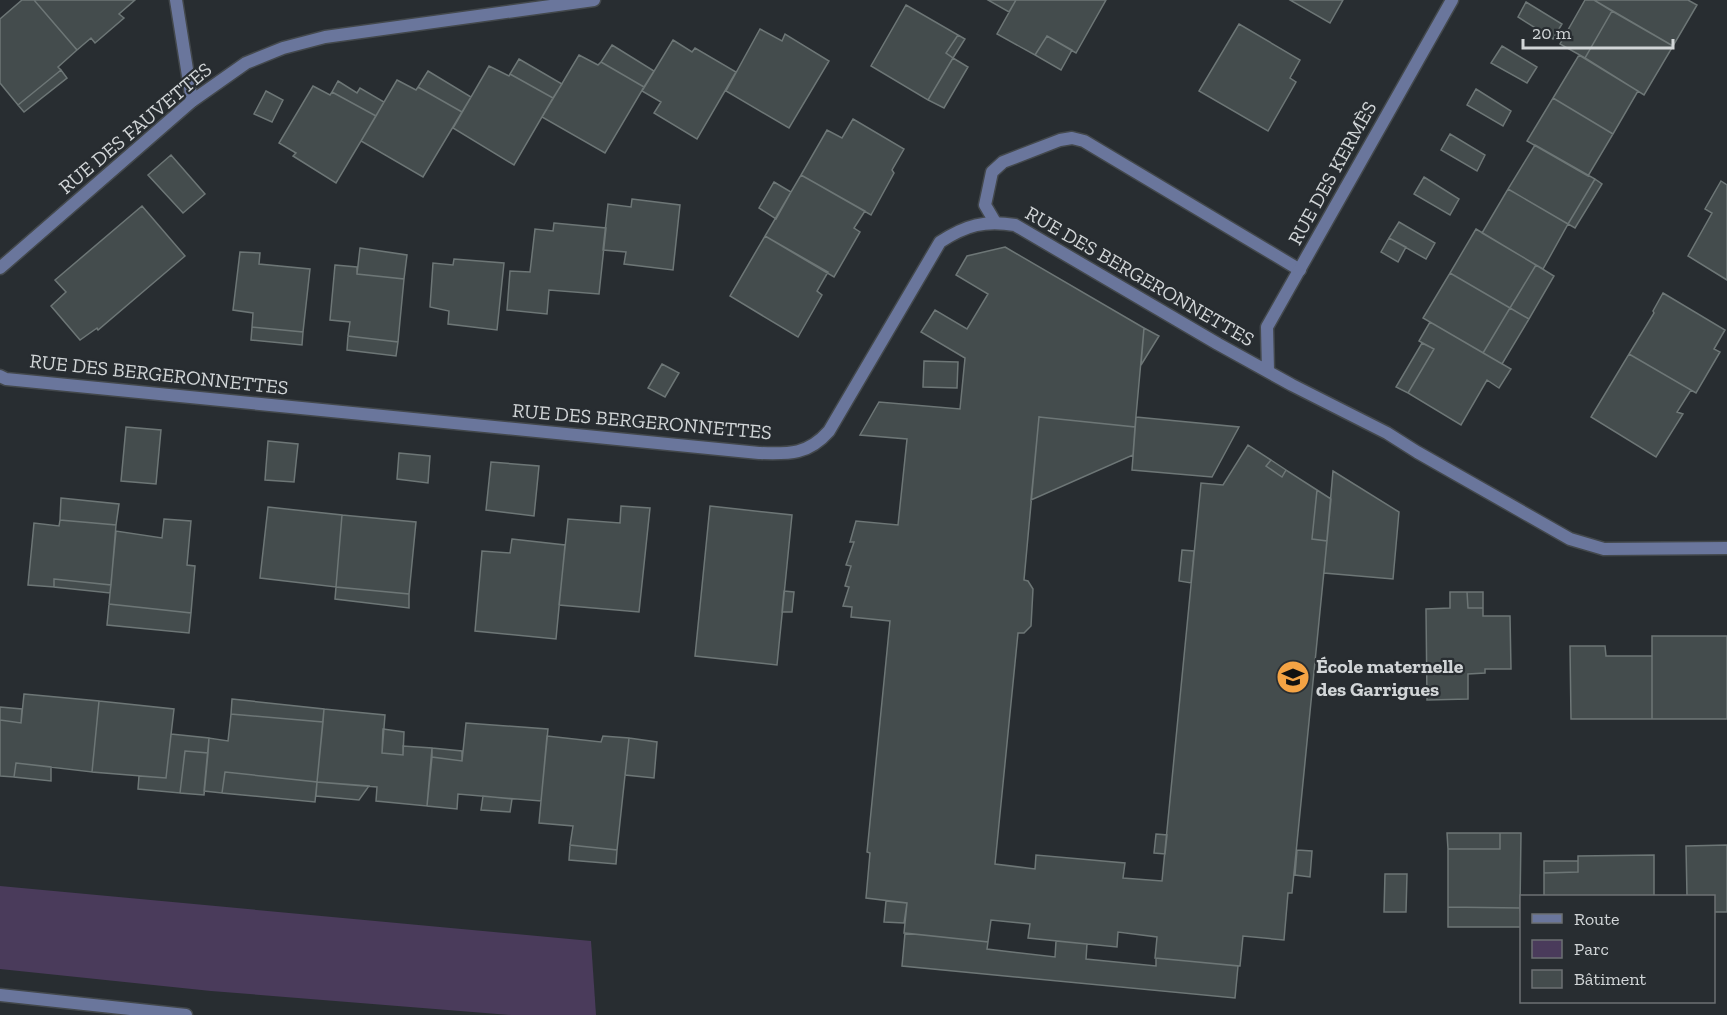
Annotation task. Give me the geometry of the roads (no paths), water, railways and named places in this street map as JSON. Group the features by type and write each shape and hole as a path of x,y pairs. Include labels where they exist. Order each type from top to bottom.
{"street":[{"path":"176,0 192,101"},
{"name":"RUE DES FAUVETTES","path":"0,268 192,101 246,63 283,48 325,37 594,0"},
{"name":"RUE DES KERMÈS","path":"1268,371 1267,327 1452,0"},
{"path":"995,222 985,205 992,172 1003,162 1060,140 1072,138 1084,141 1300,270"},
{"name":"RUE DES BERGERONNETTES","path":"0,376 783,454 803,451 818,443 829,431 940,242 959,229 995,222 1015,225 1268,371 1387,433 1570,538 1604,549 1727,548"},
{"path":"0,995 186,1015"}],"place":[{"name":"École maternelle des Garrigues","path":"1293,677"}]}
